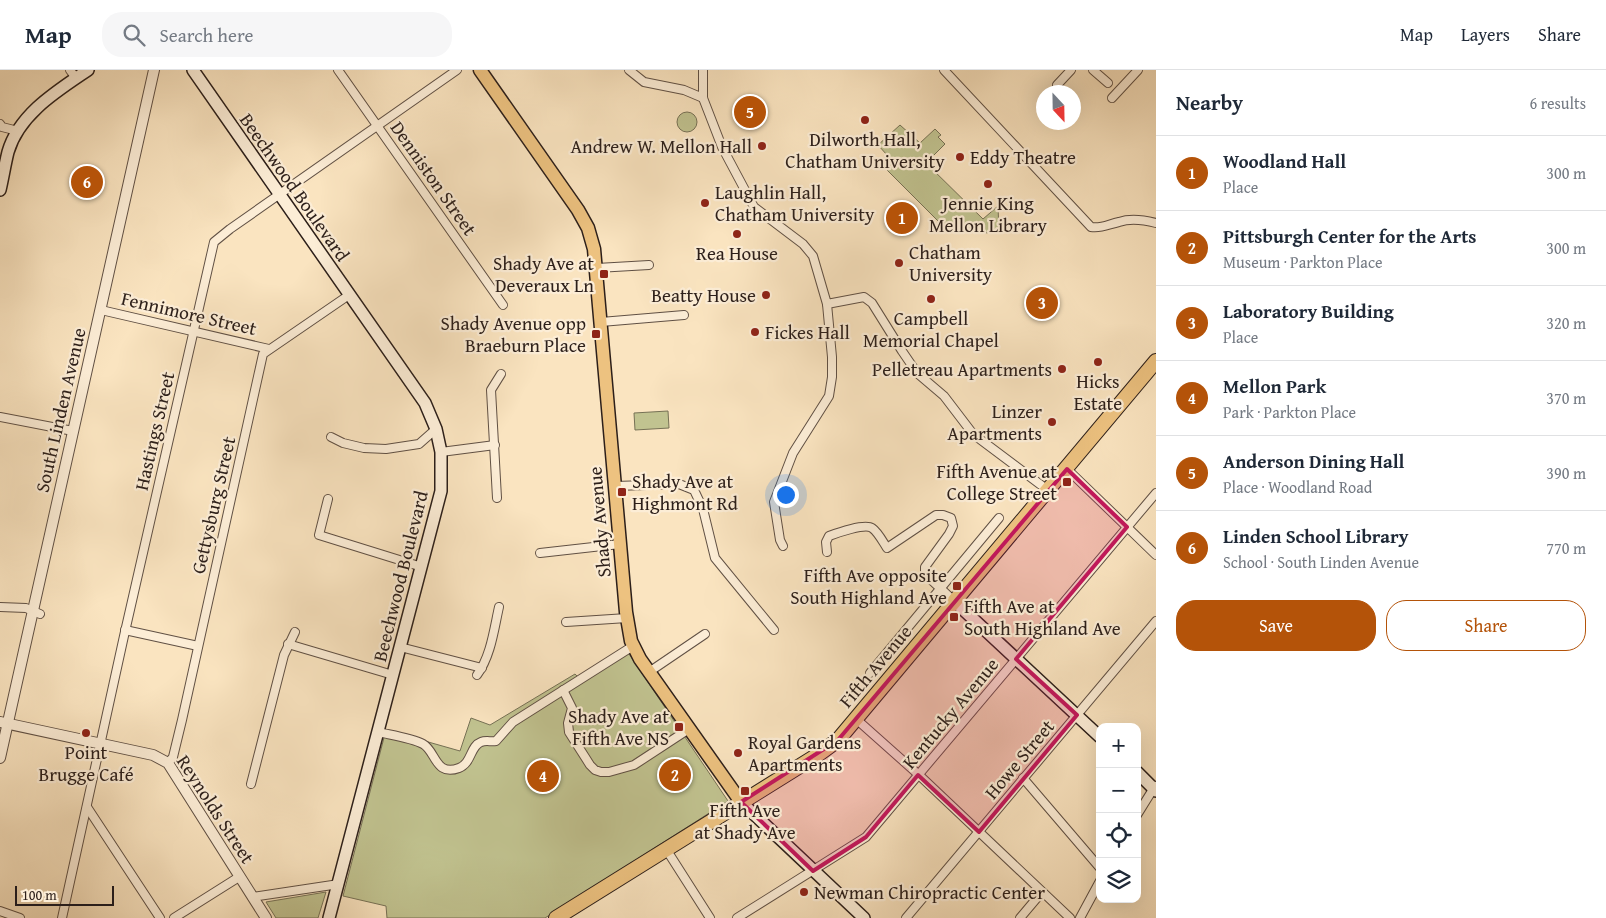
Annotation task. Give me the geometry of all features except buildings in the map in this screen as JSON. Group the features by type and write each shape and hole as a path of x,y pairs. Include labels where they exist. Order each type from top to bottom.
{"highway":[{"name":"Fifth Avenue","path":"556,918 816,756 838,740 1156,362"}],"main road":[{"path":"0,190 4,154 18,131 33,111 73,74 88,70"},
{"name":"Beechwood Boulevard","path":"193,70 425,403 436,430 441,452 441,491 330,918"},
{"name":"Shady Avenue","path":"480,70 578,210 588,228 594,249 626,618 633,646 649,672 741,802 864,918"},
{"path":"955,602 1096,733"},
{"path":"1141,776 1155,788"}],"street":[{"name":"South Linden Avenue","path":"0,758 4,722 36,612 73,431 154,70"},
{"name":"Denniston Street","path":"338,70 503,305"},
{"name":"Hastings Street","path":"62,918 125,630 214,242 457,70"},
{"path":"630,70 644,82 684,90 703,98"},
{"path":"703,70 703,98 722,147 754,207 803,244 813,256 827,304 832,357 832,377 829,396 793,453 774,502 780,540 783,546"},
{"path":"944,70 1091,226 1097,228 1121,221 1142,219 1156,223"},
{"path":"1057,85 1071,70"},
{"path":"1093,70 1108,83"},
{"path":"1112,98 1138,70"},
{"path":"0,124 2,127 18,131"},
{"path":"597,268 649,265"},
{"path":"269,348 349,294"},
{"path":"827,304 864,298 872,304 918,372 944,396 973,434 1049,491"},
{"name":"Fennimore Street","path":"101,310 269,348"},
{"path":"601,322 684,315"},
{"name":"Gettysburg Street","path":"168,763 173,756 263,354 269,348"},
{"path":"497,498 490,390 501,374"},
{"path":"0,416 73,431"},
{"path":"331,437 343,443 364,448 386,449 419,444 436,430"},
{"path":"441,452 495,445"},
{"path":"1067,469 1156,555"},
{"path":"615,486 679,484 694,490 703,509 715,558 774,630"},
{"name":"Kentucky Avenue","path":"737,918 866,837 1156,493"},
{"path":"328,499 319,535 422,567"},
{"path":"827,552 826,542 829,536 840,532 868,526 874,528 888,548 936,515 951,518 953,526 950,534 925,567 925,574 955,602"},
{"path":"870,673 1000,518"},
{"path":"540,553 620,544"},
{"path":"0,607 26,608 36,612"},
{"path":"400,647 480,671 487,656 499,607"},
{"path":"566,622 626,618"},
{"name":"Howe Street","path":"906,918 1156,621"},
{"path":"125,630 198,646"},
{"path":"251,784 284,655 295,632"},
{"path":"649,672 706,634"},
{"path":"288,644 392,675"},
{"path":"378,732 423,744 441,767 458,768 467,762 478,744 483,741 496,741 502,732 513,722 633,646"},
{"path":"563,690 572,708 568,723 569,732 590,765 598,772 609,772 634,766 689,729"},
{"path":"855,718 1070,918"},
{"name":"Reynolds Street","path":"4,722 153,755 168,763 266,918"},
{"path":"1023,778 1096,863"},
{"path":"1138,813 1155,788"},
{"path":"87,807 160,918"},
{"path":"666,849 710,918"},
{"path":"174,918 239,877"},
{"path":"252,897 339,884"},
{"path":"1080,918 1096,888"},
{"path":"1020,918 1042,892"},
{"path":"0,911 20,918"}],"highlighted area":[{"path":"1067,469 1127,527 1016,659 1077,715 979,832 918,775 866,837 813,871 741,802 838,740"}],"green space":[{"path":"687,112 694,115 697,122 694,129 687,132 680,129 677,122 680,115"},
{"path":"900,125 920,143 935,129 941,135 938,137 945,144 926,163 983,219 998,206 999,233 943,232 942,225 880,163 887,155 878,145"},
{"path":"668,411 669,428 635,430 634,413"},
{"path":"625,648 728,801 545,918 387,918 386,906 343,896 386,730 460,751 471,718 490,725 575,674 578,677"},
{"path":"326,892 318,918 276,918 266,902"}],"place":[{"name":"Anderson Dining Hall","path":"750,112"},
{"name":"Dilworth Hall, Chatham University","path":"865,120"},
{"name":"Andrew W. Mellon Hall","path":"762,146"},
{"name":"Eddy Theatre","path":"960,157"},
{"name":"Linden School Library","path":"87,182"},
{"name":"Jennie King Mellon Library","path":"988,184"},
{"name":"Laughlin Hall, Chatham University","path":"705,203"},
{"name":"Woodland Hall","path":"902,218"},
{"name":"Rea House","path":"737,234"},
{"name":"Chatham University","path":"899,263"},
{"name":"Shady Ave at Deveraux Ln","path":"604,274"},
{"name":"Beatty House","path":"766,295"},
{"name":"Campbell Memorial Chapel","path":"931,299"},
{"name":"Laboratory Building","path":"1042,303"},
{"name":"Fickes Hall","path":"755,332"},
{"name":"Shady Avenue opp Braeburn Place","path":"596,334"},
{"name":"Hicks Estate","path":"1098,362"},
{"name":"Pelletreau Apartments","path":"1062,369"},
{"name":"Linzer Apartments","path":"1052,422"},
{"name":"Fifth Avenue at College Street","path":"1067,482"},
{"name":"Shady Ave at Highmont Rd","path":"622,492"},
{"name":"Fifth Ave opposite South Highland Ave","path":"957,586"},
{"name":"Fifth Ave at South Highland Ave","path":"954,617"},
{"name":"Shady Ave at Fifth Ave NS","path":"679,727"},
{"name":"Point Brugge Café","path":"86,733"},
{"name":"Royal Gardens Apartments","path":"738,753"},
{"name":"Pittsburgh Center for the Arts","path":"675,775"},
{"name":"Mellon Park","path":"543,776"},
{"name":"Fifth Ave at Shady Ave","path":"745,791"},
{"name":"Newman Chiropractic Center","path":"804,892"}]}
